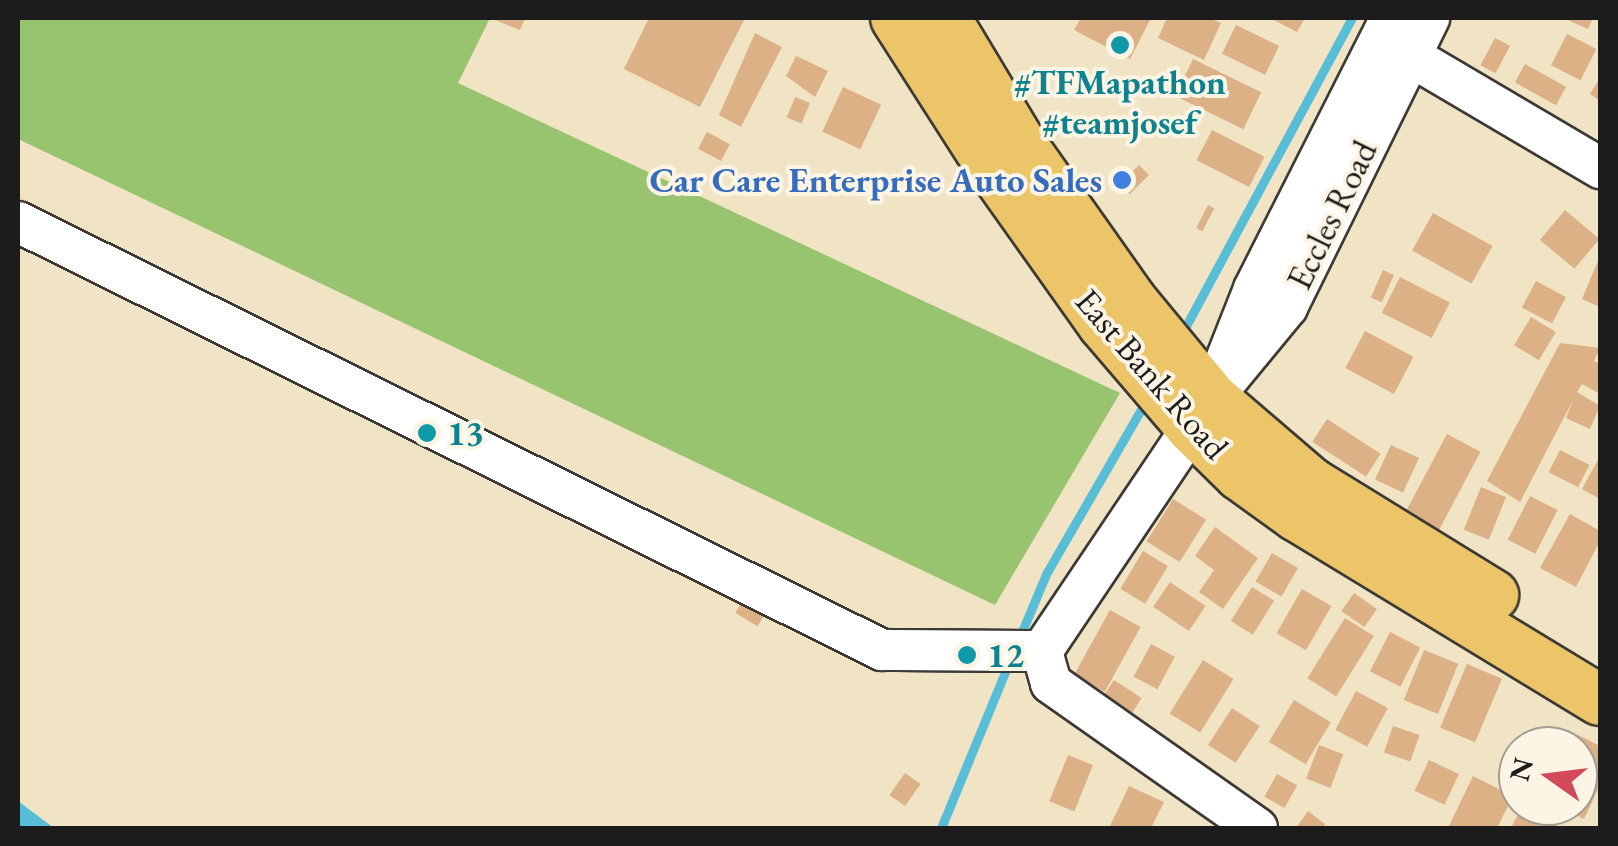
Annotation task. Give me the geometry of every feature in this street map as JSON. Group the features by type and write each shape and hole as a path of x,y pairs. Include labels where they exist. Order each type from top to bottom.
{"main road":[{"name":"East Bank Road","path":"896,18 990,165 1192,401 1240,475 1298,516 1600,700"},
{"name":"East Bank Road","path":"944,18 1117,312"},
{"name":"East Bank Road","path":"1192,401 1312,484 1600,660"}],"street":[{"name":"Eccles Road","path":"1192,401 1254,289 1392,18"},
{"name":"Eccles Road","path":"1192,401 1252,355 1286,307 1430,18"},
{"path":"1410,56 1600,168"},
{"path":"18,222 882,650 1042,651"},
{"path":"1192,401 1042,651 1051,683 1257,828"}],"green space":[{"path":"18,18 490,18 458,83 1120,393 995,605 18,139"}],"water":[{"path":"18,801 54,828 18,828"}],"building":[{"path":"490,18 525,18 520,30"},
{"path":"649,18 745,18 700,107 624,69"},
{"name":"#TFMapathon #teamjosef","path":"1081,18 1151,18 1130,59 1074,30"},
{"path":"1167,18 1209,18 1221,23 1204,60 1158,38"},
{"path":"1270,18 1305,18 1297,32"},
{"path":"1563,18 1593,18 1588,29"},
{"path":"1236,25 1279,46 1265,75 1222,54"},
{"path":"755,33 782,47 741,127 719,115"},
{"path":"1567,34 1596,49 1581,80 1551,65"},
{"path":"1495,38 1510,46 1495,73 1480,65"},
{"path":"796,56 828,71 815,97 786,76"},
{"path":"1193,59 1261,92 1243,129 1175,96"},
{"path":"1525,64 1566,87 1556,105 1515,82"},
{"path":"1600,78 1600,101 1590,94"},
{"path":"843,87 881,105 860,149 822,131"},
{"path":"795,97 810,103 802,123 787,117"},
{"path":"1212,130 1265,157 1249,187 1197,160"},
{"path":"707,132 730,144 721,161 698,149"},
{"path":"1139,165 1149,175 1130,194 1120,184"},
{"path":"1208,205 1214,208 1202,231 1196,228"},
{"path":"1565,210 1599,239 1574,269 1540,240"},
{"path":"1433,213 1492,246 1472,284 1412,251"},
{"path":"1600,256 1600,307 1582,299"},
{"path":"1383,270 1394,275 1382,302 1371,297"},
{"path":"1400,277 1450,302 1432,338 1382,313"},
{"path":"1536,281 1566,297 1552,323 1522,307"},
{"path":"1531,317 1556,332 1539,360 1514,345"},
{"path":"1365,331 1414,357 1394,394 1345,368"},
{"path":"1560,343 1600,348 1594,361 1600,364 1600,394 1582,384 1577,392 1600,406 1590,429 1566,418 1573,400 1520,502 1487,481"},
{"path":"1327,419 1381,454 1366,477 1312,442"},
{"path":"1447,434 1481,452 1436,535 1403,517"},
{"path":"1391,445 1419,458 1403,493 1375,479"},
{"path":"1560,450 1589,465 1578,487 1549,472"},
{"path":"1600,456 1600,499 1582,489"},
{"path":"1481,487 1506,497 1489,540 1464,530"},
{"path":"1530,496 1558,510 1535,554 1508,540"},
{"path":"1173,499 1206,520 1180,562 1147,541"},
{"path":"1570,514 1600,531 1600,541 1576,587 1540,568"},
{"path":"1215,527 1258,558 1223,609 1199,592 1214,570 1195,556"},
{"path":"1143,551 1168,566 1145,604 1120,589"},
{"path":"1272,553 1298,568 1281,597 1256,582"},
{"path":"1170,582 1206,606 1189,631 1153,607"},
{"path":"1252,587 1274,601 1253,635 1231,621"},
{"path":"1302,589 1331,606 1306,650 1276,633"},
{"path":"1354,593 1377,609 1364,627 1341,611"},
{"path":"743,600 765,613 758,626 735,613"},
{"path":"1110,610 1141,627 1105,692 1074,675"},
{"path":"1345,618 1374,636 1336,696 1307,678"},
{"path":"1390,632 1420,647 1400,687 1370,671"},
{"path":"1151,644 1175,657 1157,689 1134,677"},
{"path":"1424,650 1458,664 1438,714 1404,700"},
{"path":"1203,660 1234,679 1200,733 1170,713"},
{"path":"1467,664 1502,679 1475,742 1440,728"},
{"path":"1114,680 1142,698 1130,716 1103,698"},
{"path":"1356,691 1388,708 1367,747 1335,730"},
{"path":"1294,700 1331,722 1306,764 1269,742"},
{"path":"1232,708 1260,726 1236,763 1208,745"},
{"path":"1393,726 1419,735 1410,762 1384,752"},
{"path":"1319,745 1343,754 1330,788 1306,779"},
{"path":"1598,745 1600,746 1598,789"},
{"path":"1068,755 1093,765 1074,811 1049,801"},
{"path":"1429,760 1459,774 1445,805 1415,791"},
{"path":"905,773 921,784 905,806 890,795"},
{"path":"1277,774 1297,785 1285,808 1264,797"},
{"path":"1473,776 1498,788 1497,828 1448,828"},
{"path":"1129,786 1164,802 1151,828 1109,828"},
{"path":"1308,811 1325,824 1323,828 1296,828"},
{"path":"1512,826 1557,826 1556,828"}],"waterway":[{"path":"1180,337 1352,18"},
{"path":"1018,641 1046,574 1147,399"},
{"path":"941,828 1010,660"}],"place":[{"name":"#TFMapathon #teamjosef","path":"1120,45"},
{"name":"Car Care Enterprise Auto Sales","path":"1122,180"},
{"name":"13","path":"427,433"},
{"name":"12","path":"967,655"}]}
